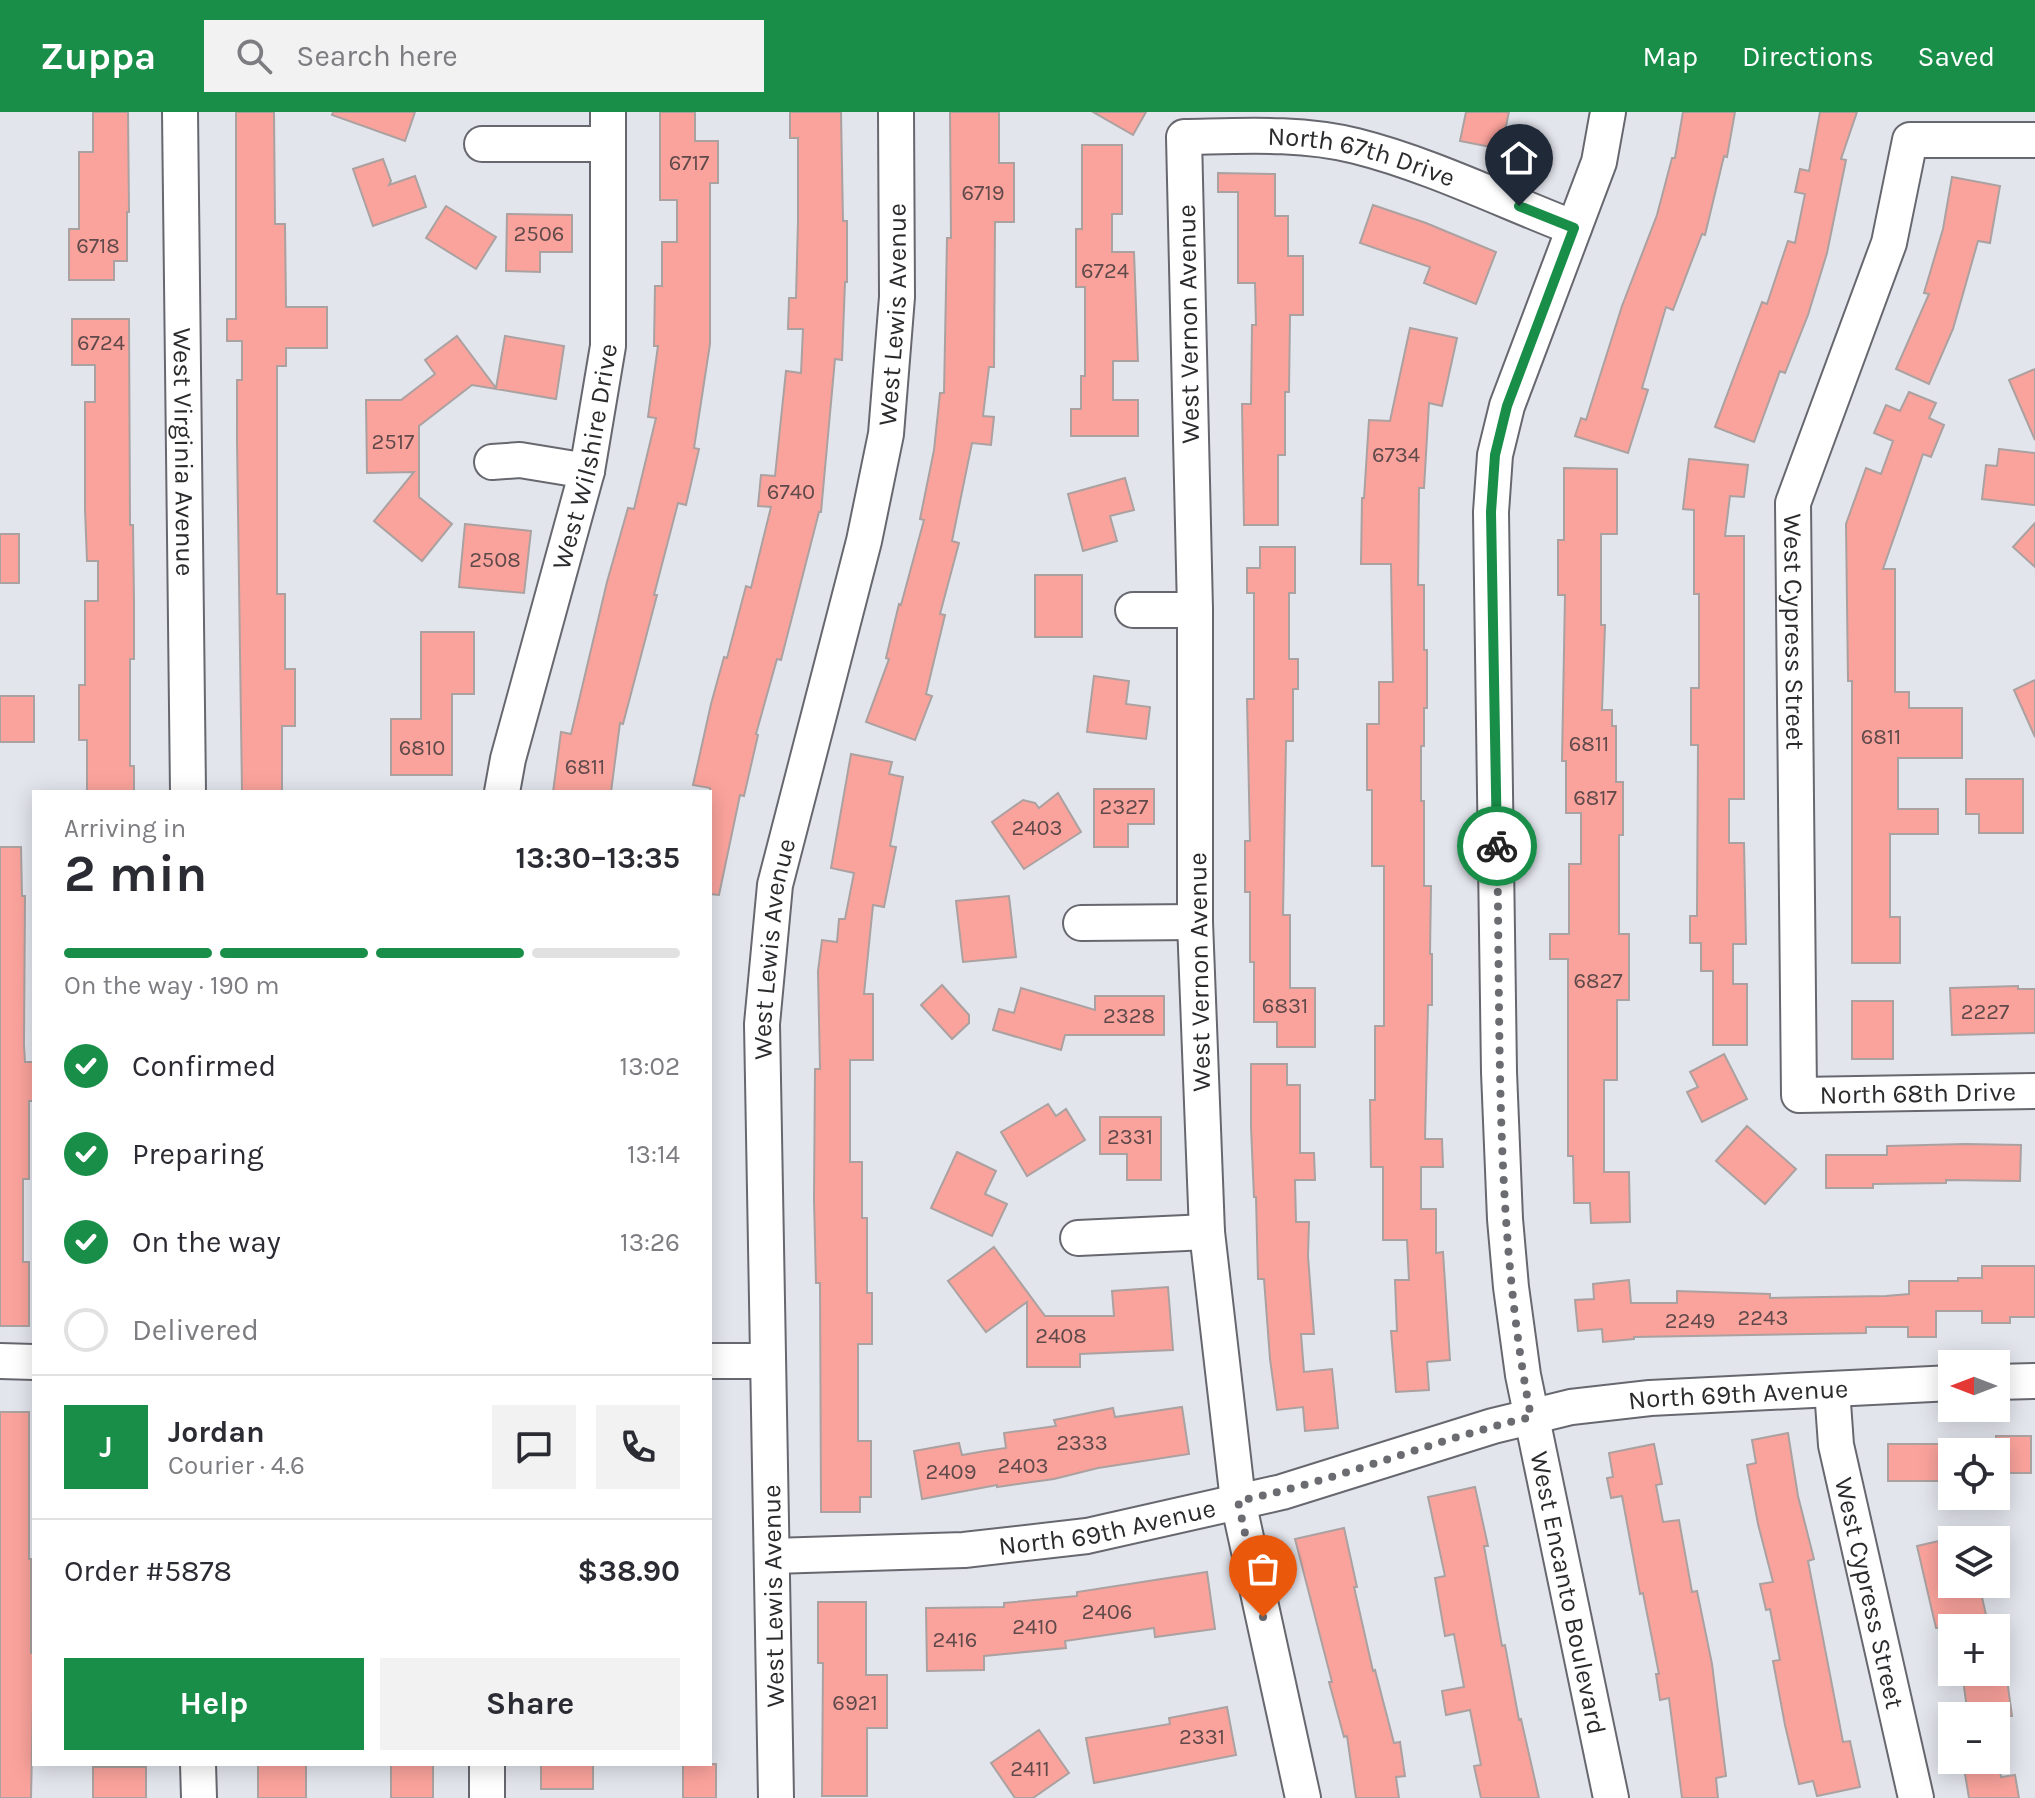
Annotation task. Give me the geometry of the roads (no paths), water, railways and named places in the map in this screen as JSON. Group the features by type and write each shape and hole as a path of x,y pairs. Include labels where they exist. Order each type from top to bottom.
{"street":[{"name":"West Virginia Avenue","path":"180,112 188,790"},
{"name":"West Lewis Avenue","path":"776,1798 762,1024 775,885 864,541 886,434 897,297 896,112"},
{"name":"West Encanto Boulevard","path":"1608,112 1599,162 1507,406 1495,455 1491,512 1499,1072 1511,1287 1531,1417 1611,1798"},
{"path":"482,144 608,128"},
{"name":"West Wilshire Drive","path":"502,790 512,744 587,471 608,346 608,128"},
{"name":"North 67th Drive","path":"1184,137 1307,139 1355,146 1409,163 1574,228"},
{"name":"West Vernon Avenue","path":"1184,137 1195,610 1195,922 1207,1232 1238,1501 1294,1796"},
{"name":"West Cypress Street","path":"1799,1095 1793,503 1889,243 1910,140 2035,140"},
{"path":"492,462 520,460 587,471"},
{"path":"1133,610 1195,610"},
{"path":"1081,923 1195,922"},
{"name":"North 68th Drive","path":"1799,1095 2035,1091"},
{"path":"1078,1238 1207,1232"},
{"path":"0,1361 32,1362"},
{"path":"712,1361 767,1361"},
{"path":"2010,1382 2035,1381"},
{"name":"North 69th Avenue","path":"773,1556 964,1550 1087,1536 1282,1492 1493,1426 1571,1407 1607,1402 1938,1384"},
{"name":"West Cypress Street","path":"1832,1389 1836,1445 1916,1798"},
{"path":"198,1766 199,1798"},
{"path":"487,1766 487,1798"}]}
